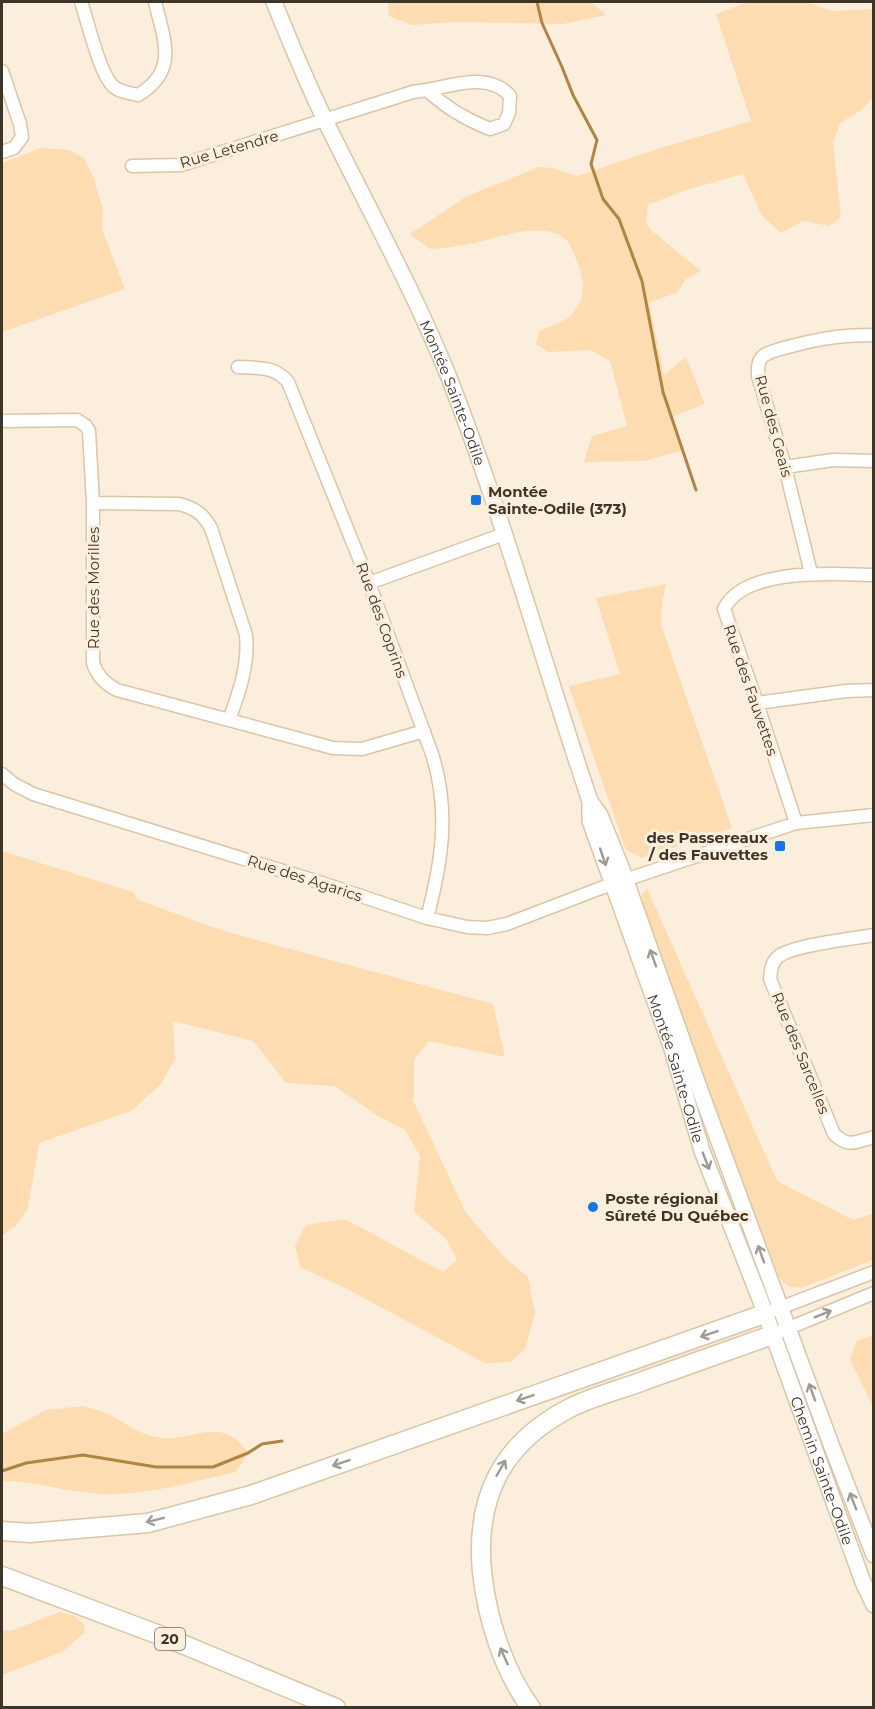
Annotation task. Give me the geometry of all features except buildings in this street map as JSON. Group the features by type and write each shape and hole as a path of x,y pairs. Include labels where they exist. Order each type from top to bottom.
{"highway":[{"path":"2,1531 30,1533 148,1522 251,1495 773,1311"},
{"path":"531,1707 523,1696 501,1650 485,1599 481,1556 483,1517 491,1486 508,1456 534,1431 571,1407 780,1331"},
{"name":"20","path":"2,1576 170,1639 336,1707"}],"main road":[{"name":"Montée Sainte-Odile","path":"274,2 325,120 447,373 478,455 590,801 590,821 619,882 702,1151 780,1331"},
{"name":"Chemin Sainte-Odile","path":"780,1331 873,1555"},
{"name":"Chemin Sainte-Odile","path":"780,1331 862,1582 873,1605"}],"street":[{"path":"81,2 102,66 112,86 138,95 151,88 160,78 165,66 163,36 155,2"},
{"path":"2,71 20,124 22,137 14,148 2,152"},
{"name":"Rue Letendre","path":"132,165 181,165 413,92 458,84 489,82 504,88 510,96 509,113 504,123 490,129 473,122 427,90"},
{"name":"Rue des Geais","path":"811,573 785,467 758,376 758,363 763,356 771,352 820,338 873,335"},
{"name":"Rue des Coprins","path":"238,366 272,369 283,375 288,382 369,583 389,642 424,731 437,770 442,815 439,873 427,918"},
{"name":"Rue des Morilles","path":"2,421 77,420 86,426 91,437 93,663 96,672 109,686 333,748 348,750 374,747 424,731"},
{"path":"785,467 833,460 873,461"},
{"path":"93,503 179,504 192,507 204,516 211,528 246,635 248,649 246,666 229,720"},
{"path":"369,583 504,534"},
{"name":"Rue des Fauvettes","path":"796,822 724,609 729,598 756,583 811,573 873,575"},
{"path":"757,703 846,690 873,690"},
{"name":"Rue des Agarics","path":"2,774 14,784 33,794 322,883 427,918 466,927 487,928 507,924 619,882 796,822 873,815"},
{"name":"Rue des Sarcelles","path":"873,935 790,950 778,957 771,966 770,979 834,1134 848,1144 873,1137"},
{"path":"773,1311 873,1272"},
{"path":"780,1331 873,1293"}],"shaded area":[{"path":"388,2 591,2 606,15 563,24 453,22 412,25 389,16"},
{"path":"749,2 808,2 832,11 873,9 873,98 860,111 840,123 833,143 841,217 829,226 803,221 781,233 762,216 743,174 683,191 648,205 646,223 652,231 701,271 686,279 677,293 649,302 664,375 686,357 705,404 672,417 682,450 644,461 584,462 592,436 627,426 610,361 591,350 548,352 536,344 539,331 569,317 581,299 583,290 580,271 569,243 559,235 547,231 533,231 430,249 410,234 467,196 539,167 553,168 577,176 751,121 716,14"},
{"path":"41,148 69,150 84,158 93,176 103,210 102,229 125,289 2,332 2,163"},
{"path":"666,584 661,625 732,828 642,858 626,850 569,686 620,674 596,598"},
{"path":"2,851 133,892 138,900 224,931 493,1004 505,1057 429,1041 414,1060 414,1098 412,1098 466,1213 505,1258 528,1277 535,1313 525,1349 511,1362 485,1363 345,1288 300,1267 295,1245 306,1225 345,1219 443,1272 457,1260 446,1239 414,1212 420,1156 405,1130 380,1117 334,1086 286,1083 253,1041 173,1021 175,1059 161,1084 131,1111 39,1143 28,1208 16,1226 2,1235"},
{"path":"647,888 777,1181 853,1220 873,1214 873,1260 801,1288 790,1287 779,1278 642,910 644,909 642,895"},
{"path":"873,1335 873,1407 850,1359 857,1341"},
{"path":"83,1406 107,1414 137,1431 156,1437 182,1437 206,1432 227,1434 238,1441 248,1453 236,1472 172,1487 124,1494 95,1493 2,1481 2,1434 46,1410"},
{"path":"59,1612 75,1616 85,1626 84,1633 62,1652 2,1675 2,1630 11,1631"}],"waterway":[{"path":"537,2 542,23 573,95 597,140 591,164 603,199 619,219 642,281 663,392 696,490"},
{"path":"2,1471 26,1463 83,1455 156,1467 213,1467 248,1453 262,1444 282,1441"}],"place":[{"name":"Montée Sainte-Odile (373)","path":"476,500"},
{"name":"des Passereaux / des Fauvettes","path":"780,846"},
{"name":"Poste régional Sûreté Du Québec","path":"593,1207"}]}
